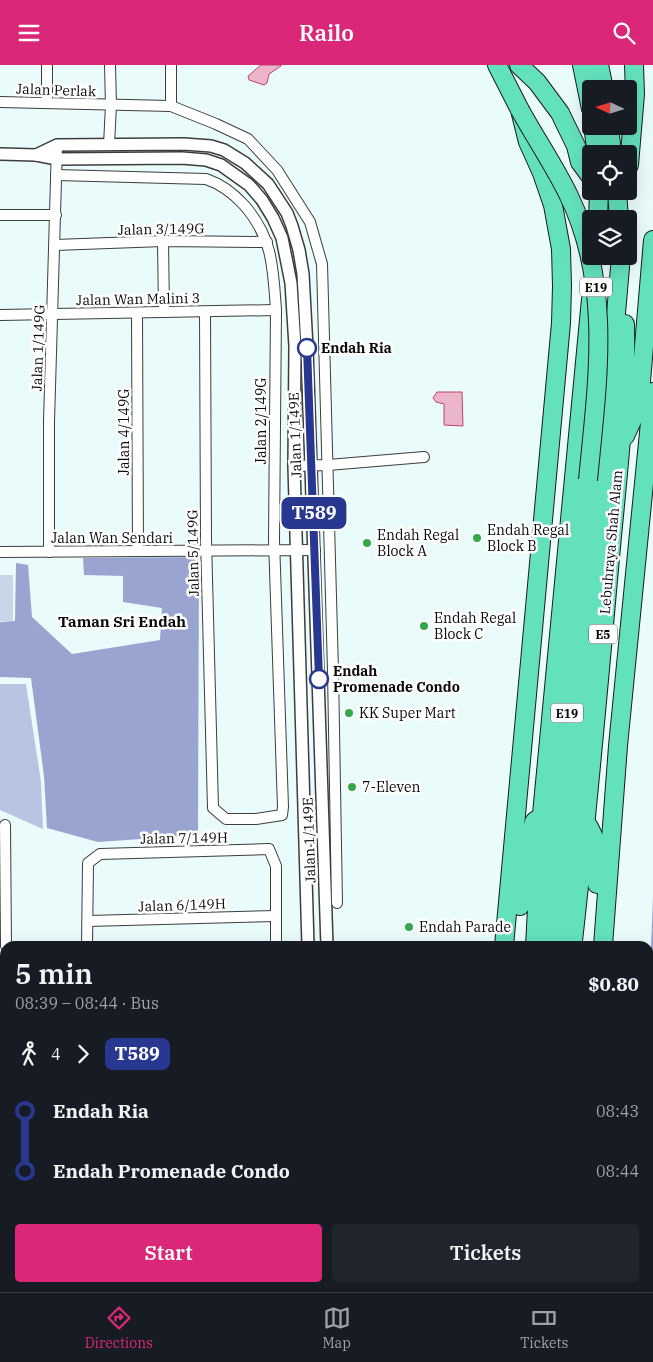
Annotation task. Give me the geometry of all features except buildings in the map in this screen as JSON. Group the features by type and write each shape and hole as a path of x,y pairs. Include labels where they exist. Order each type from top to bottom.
{"highway":[{"name":"E19","path":"497,65 520,110 569,196 586,242 596,282 599,315 594,484 561,941"},
{"path":"519,65 537,82 560,113 576,146 582,165"},
{"path":"582,65 585,80"},
{"path":"598,65 602,80"},
{"path":"631,145 635,94 634,65"},
{"path":"504,941 561,323 562,286 561,249 553,205 542,173 528,142 520,110"},
{"path":"620,447 638,405 653,240"},
{"path":"535,941 542,814 594,265"},
{"name":"E19","path":"548,941 594,484 621,265"},
{"name":"Lebuhraya Shah Alam","path":"574,941 587,822 620,447 626,363 623,265"},
{"path":"603,941 618,746 653,392"},
{"path":"516,941 525,852 534,822 542,814"},
{"path":"587,822 596,842 598,869 594,941"}],"street":[{"path":"47,65 47,103"},
{"path":"109,145 110,65"},
{"path":"170,65 171,106 248,139 277,169 310,222 322,263 337,903"},
{"name":"Jalan Perlak","path":"0,102 171,106"},
{"name":"Jalan 1/149E","path":"57,145 184,144 211,146 224,150 254,170 268,184 279,200 292,226 303,273 315,550 327,941"},
{"path":"36,155 57,145"},
{"name":"Jalan 1/149G","path":"50,552 49,422 57,145"},
{"name":"Jalan 1/149E","path":"0,154 36,155 57,159 182,158 206,160 221,165 248,185 262,200 282,238 291,283 295,346 294,466 308,941"},
{"name":"Jalan 2/149G","path":"56,175 206,179 218,183 238,198 257,221 267,242 274,278 276,310 274,420 275,551 283,807 282,815 256,819"},
{"path":"0,215 56,215"},
{"path":"164,241 164,312"},
{"name":"Jalan 3/149G","path":"55,245 164,241 267,242"},
{"name":"Jalan Wan Malini 3","path":"0,315 276,310"},
{"name":"Jalan 5/149G","path":"205,311 207,551 213,808 226,819 256,819"},
{"name":"Jalan 4/149G","path":"137,313 138,551"},
{"path":"294,466 424,457"},
{"name":"Jalan Wan Sendari","path":"0,552 315,550"},
{"path":"5,825 6,941"},
{"name":"Jalan 7/149H","path":"88,921 88,863 100,854 269,849 276,866 276,916"},
{"path":"276,916 276,941"},
{"name":"Jalan 6/149H","path":"88,921 276,916"},
{"path":"88,921 88,941"}],"shaded area":[{"path":"261,65 281,65 269,74 267,83 264,85 249,80 248,76"},
{"path":"437,392 462,392 463,426 444,425 444,404 436,402 433,398"},
{"path":"199,557 198,835 98,842 47,828 44,776 31,678 0,677 0,622 15,621 16,563 28,565 32,617 72,654 160,640 162,608 123,602 123,576 84,575 83,558"},
{"path":"0,575 13,575 13,621 0,621"},
{"path":"0,684 26,684 41,782 43,829 0,810"},
{"path":"653,897 653,941 651,941"}],"bus line":[{"name":"T589","path":"307,348 319,679"}],"place":[{"name":"Endah Ria","path":"307,348"},
{"name":"Endah Regal Block B","path":"477,538"},
{"name":"Endah Regal Block A","path":"367,543"},
{"name":"Endah Regal Block C","path":"424,626"},
{"name":"Endah Promenade Condo","path":"319,679"},
{"name":"KK Super Mart","path":"349,713"},
{"name":"7-Eleven","path":"352,787"},
{"name":"Endah Parade","path":"409,927"}],"district":[{"name":"Taman Sri Endah","path":"122,621"}]}
